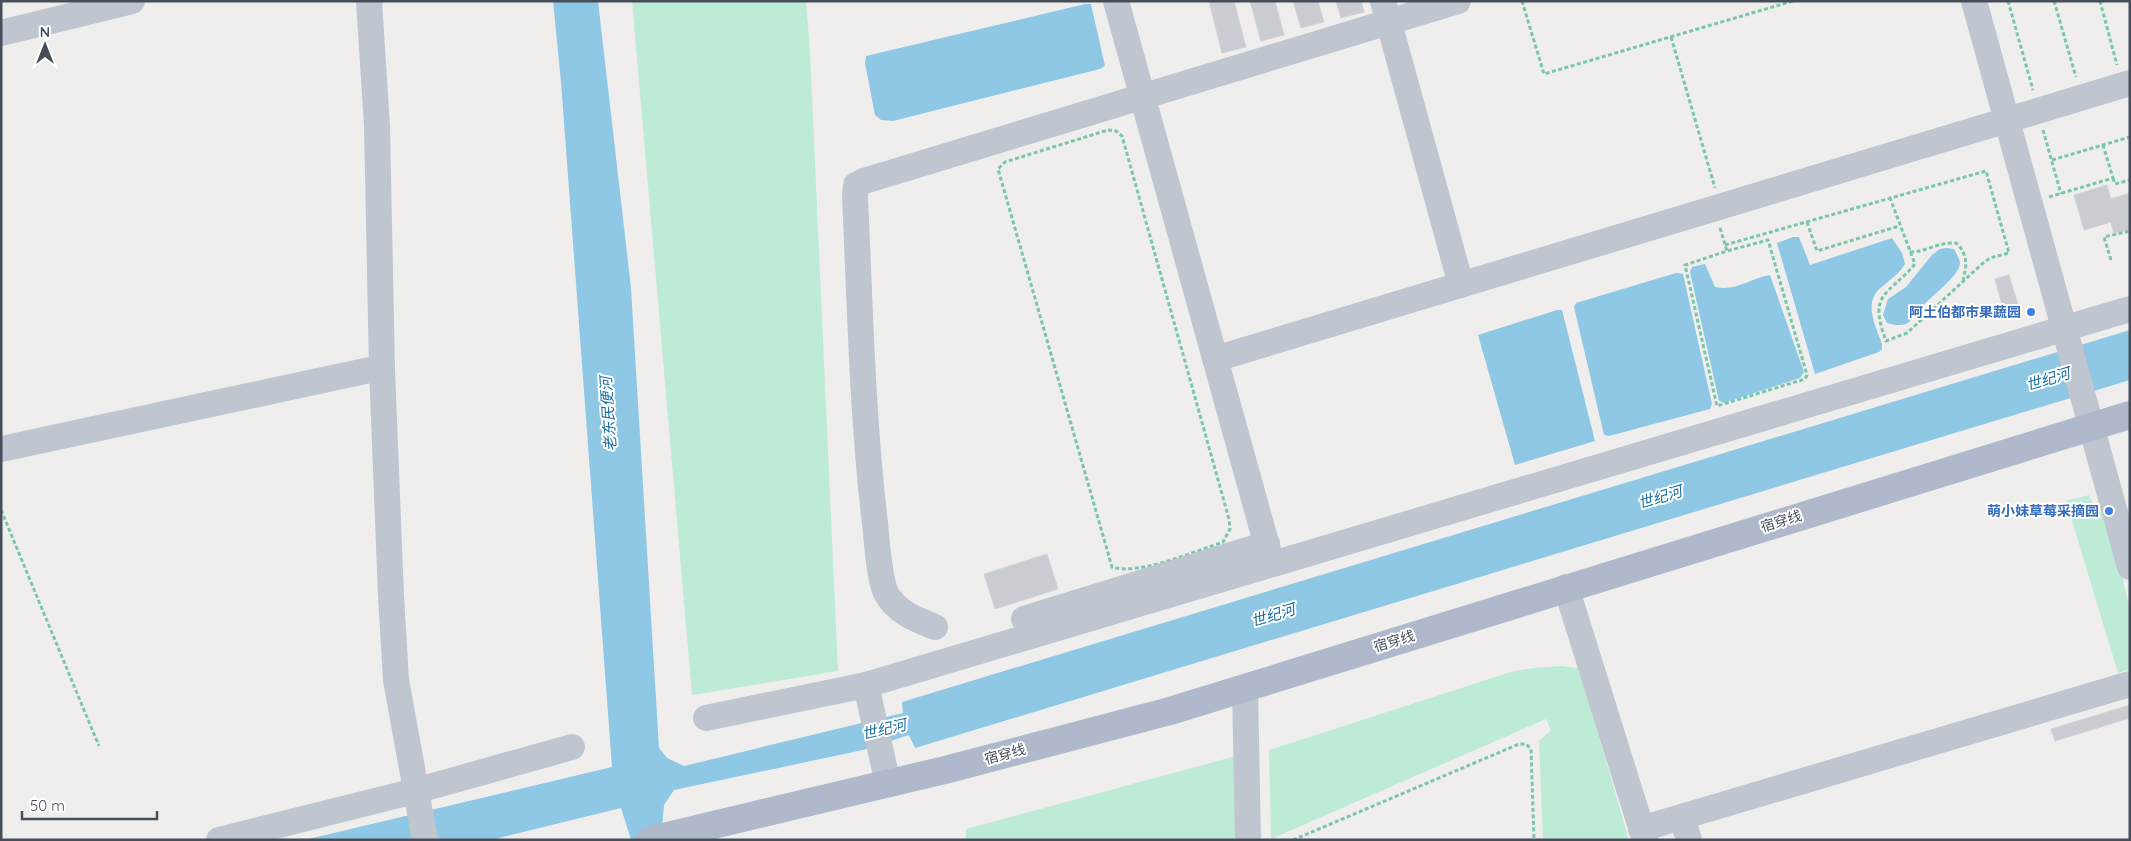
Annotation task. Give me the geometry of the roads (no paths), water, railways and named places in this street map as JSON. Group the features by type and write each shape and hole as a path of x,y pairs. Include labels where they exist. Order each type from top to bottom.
{"main road":[{"name":"宿穿线","path":"650,840 886,773 1170,711 1566,587 2088,416 2130,414"}],"street":[{"path":"1,33 132,1"},
{"path":"357,1 376,369 396,680 408,799 408,840"},
{"path":"369,1 377,126 376,369"},
{"path":"1116,1 1269,554"},
{"path":"935,626 912,618 897,606 886,593 880,567 868,463 855,197 856,185 1143,96 1386,12 1458,1"},
{"path":"1974,1 2130,568"},
{"path":"1386,12 1461,285"},
{"path":"1215,360 2007,120 2123,74"},
{"path":"706,718 868,693 1269,554 2065,334 2130,309"},
{"path":"1,449 376,369"},
{"path":"978,634 1142,575 1269,554"},
{"path":"1566,587 1643,834 1686,828 2130,684"},
{"path":"1245,688 1248,840"},
{"path":"868,693 886,773"},
{"path":"219,840 408,799 572,747"},
{"path":"408,799 425,840"}],"water":[{"path":"553,1 598,1 631,288 659,748 667,758 684,766 903,713 902,702 2130,330 2130,380 915,748 909,735 863,750 674,790 664,805 661,840 631,840 621,808 491,840 304,840 612,767 561,82"},
{"path":"1091,4 1105,66 1100,69 893,121 881,120 875,115 865,63 866,56"},
{"path":"1793,237 1799,237 1810,265 1892,238 1902,253 1905,264 1898,274 1877,292 1873,299 1872,313 1882,344 1882,349 1879,352 1815,374 1777,243"},
{"path":"1940,249 1954,249 1959,260 1960,264 1955,274 1908,323 1894,325 1887,323 1883,315 1888,299 1906,287 1932,255"},
{"path":"1705,264 1715,287 1729,288 1770,275 1804,372 1800,378 1724,403 1719,401 1690,272 1692,267"},
{"path":"1676,273 1683,274 1712,404 1710,409 1609,436 1604,435 1574,307 1576,303"},
{"path":"1562,310 1595,441 1515,465 1478,335"}],"place":[{"name":"阿土伯都市果蔬园","path":"2031,312"},
{"name":"萌小妹草莓采摘园","path":"2109,511"}],"water label":[{"name":"世纪河","path":"2048,379"},
{"name":"老东民便河","path":"608,414"},
{"name":"世纪河","path":"1660,497"},
{"name":"世纪河","path":"1273,615"},
{"name":"世纪河","path":"884,729"}]}
